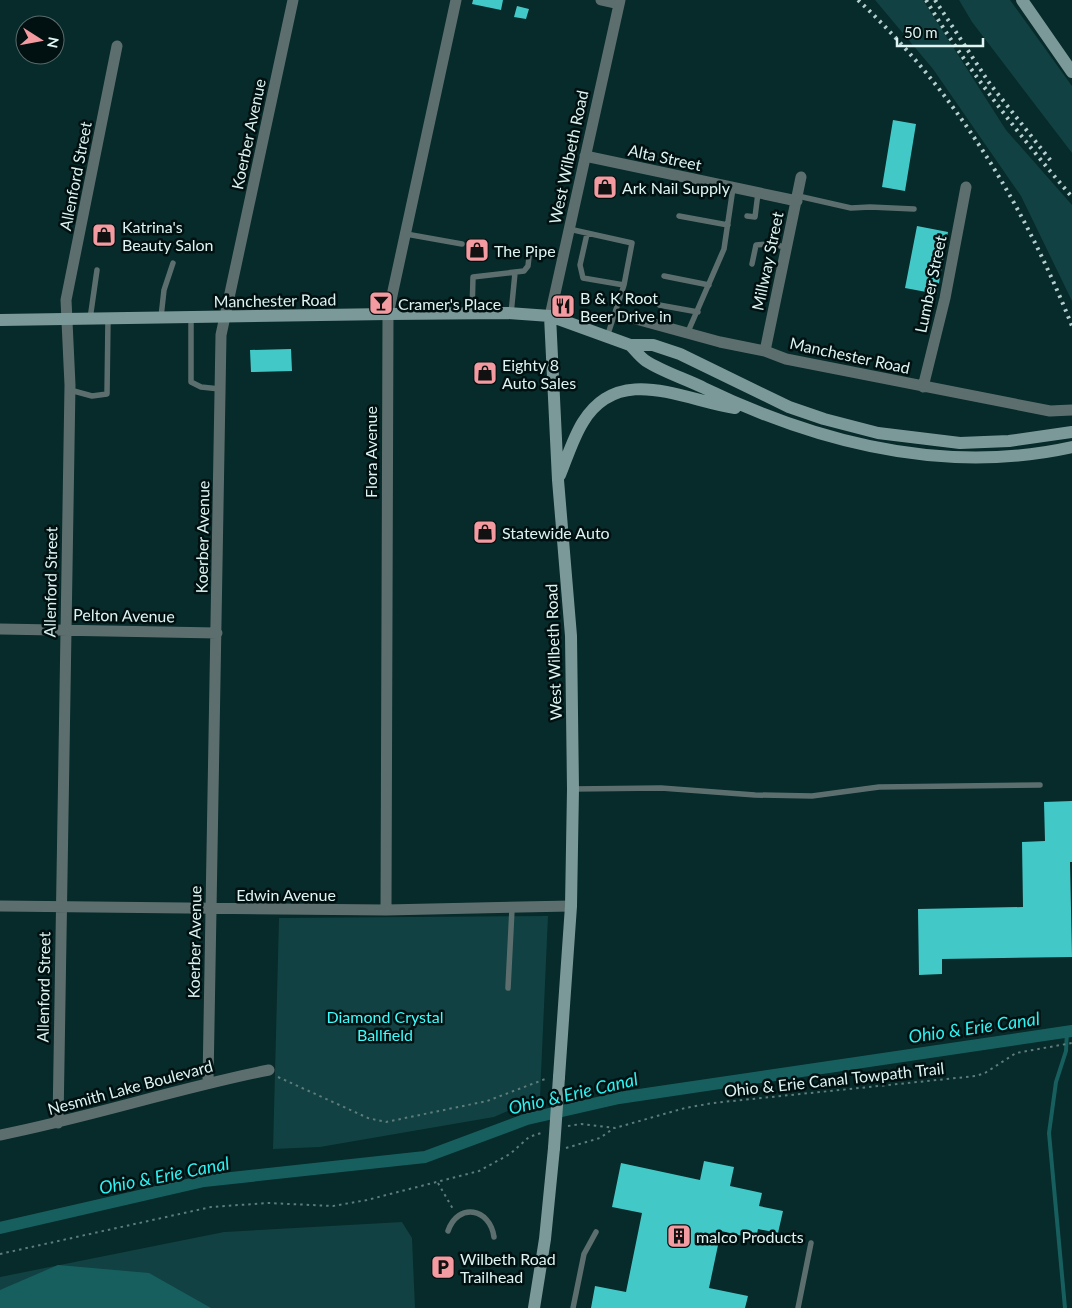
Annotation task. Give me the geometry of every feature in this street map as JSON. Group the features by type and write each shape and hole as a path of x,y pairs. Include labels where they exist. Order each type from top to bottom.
{"main road":[{"path":"1022,0 1072,72"},
{"name":"Manchester Road","path":"0,320 388,314 511,314 550,316 630,344 653,345 680,354 789,407 824,420 878,433 960,443 1009,441 1049,437 1072,432"},
{"name":"West Wilbeth Road","path":"534,1308 554,1150 571,906 573,789 571,636 558,480 550,316"},
{"path":"630,344 645,361 750,410 826,436 895,452 968,458 1052,452 1072,448"},
{"path":"558,480 586,417 597,404 623,390 644,388 659,390 697,400 750,410"}],"street":[{"name":"Koerber Avenue","path":"208,1082 221,335 294,0"},
{"name":"Flora Avenue","path":"386,910 388,314 456,0"},
{"path":"601,0 619,2"},
{"name":"West Wilbeth Road","path":"550,316 619,2"},
{"name":"Allenford Street","path":"58,1123 70,390 66,300 117,46"},
{"name":"Alta Street","path":"585,156 733,188 797,199"},
{"name":"Millway Street","path":"765,351 801,177"},
{"name":"Lumber Street","path":"923,387 945,298 966,187"},
{"name":"Manchester Road","path":"625,316 687,334 765,351 786,359 1050,411 1072,410"},
{"name":"Pelton Avenue","path":"0,629 217,633"},
{"name":"Edwin Avenue","path":"0,906 211,910 512,909 571,906"},
{"name":"Nesmith Lake Boulevard","path":"0,1135 58,1123 208,1082 269,1070"}],"lane":[{"path":"687,334 724,249 733,188"},
{"path":"748,216 755,217 758,193"},
{"path":"797,199 851,208 914,209"},
{"path":"679,216 728,225"},
{"path":"569,229 632,243 624,285 607,337"},
{"path":"406,234 462,244"},
{"path":"587,234 580,265 582,278 624,285"},
{"path":"752,264 756,245 768,244 787,248"},
{"path":"472,314 473,276 524,271 528,266 530,248"},
{"path":"161,318 164,290 173,263"},
{"path":"90,319 97,270"},
{"path":"511,314 515,273"},
{"path":"664,276 709,285"},
{"path":"659,305 698,312"},
{"path":"191,318 191,382 201,387 220,388"},
{"path":"70,390 92,396 107,394 108,319"},
{"path":"573,789 661,788 812,796 879,787 1040,785"},
{"path":"508,988 512,909"},
{"path":"448,1231 451,1223 458,1216 467,1212 478,1213 487,1218 492,1227 494,1237"},
{"path":"573,1308 584,1254 596,1232"},
{"path":"798,1308 811,1243"}],"path":[{"name":"Ohio & Erie Canal Towpath Trail","path":"594,1125 614,1128 706,1104 970,1077 985,1073 1016,1053 1072,1043"},
{"path":"269,1070 289,1084 368,1118 386,1122 487,1101 543,1079 559,1077"},
{"path":"554,1150 600,1138 614,1128"},
{"path":"0,1254 211,1207 268,1203 334,1206 359,1202 478,1172 503,1158"},
{"path":"438,1183 458,1216"}],"green space":[{"path":"875,0 923,0 1006,130 1072,205 1072,301 1021,196 933,69"},
{"path":"959,0 1010,0 1072,86 1072,153 972,22"},
{"name":"Diamond Crystal Ballfield","path":"548,916 540,1097 494,1117 320,1147 273,1149 279,918"},
{"path":"402,1222 412,1238 415,1308 0,1308 0,1277 224,1232"}],"shaded area":[{"path":"58,1265 149,1273 211,1308 0,1308 0,1290"}],"building":[{"path":"473,0 503,0 501,10 472,4"},
{"path":"517,6 529,9 526,19 514,17"},
{"path":"893,120 916,124 905,191 882,187"},
{"path":"917,226 948,232 937,294 905,288"},
{"path":"291,349 292,371 251,372 250,350"},
{"path":"1072,801 1072,862 1070,862 1072,957 942,959 942,974 919,975 918,909 1023,907 1022,842 1045,841 1044,802"},
{"name":"malco Products","path":"704,1161 734,1167 730,1186 762,1193 759,1206 783,1211 778,1233 758,1229 756,1239 721,1231 709,1288 748,1296 745,1308 591,1308 595,1286 626,1292 642,1213 612,1207 621,1163 700,1180"}],"waterway":[{"path":"1065,1308 1049,1133 1056,1082 1066,1051 1067,1031"},
{"name":"Ohio & Erie Canal","path":"0,1228 204,1181 425,1157 527,1119 619,1098 1072,1031"}],"railway":[{"path":"858,0 893,35 925,72 983,151 1032,236 1072,326"},
{"path":"926,0 959,52 995,102 1072,197"},
{"path":"935,0 990,84 1051,161"}],"place":[{"name":"Ark Nail Supply","path":"605,187"},
{"name":"Katrina's Beauty Salon","path":"104,235"},
{"name":"The Pipe","path":"477,250"},
{"name":"Cramer's Place","path":"381,303"},
{"name":"B & K Root Beer Drive in","path":"563,306"},
{"name":"Eighty 8 Auto Sales","path":"485,373"},
{"name":"Statewide Auto","path":"485,532"},
{"name":"malco Products","path":"679,1236"},
{"name":"Wilbeth Road Trailhead","path":"443,1267"}]}
